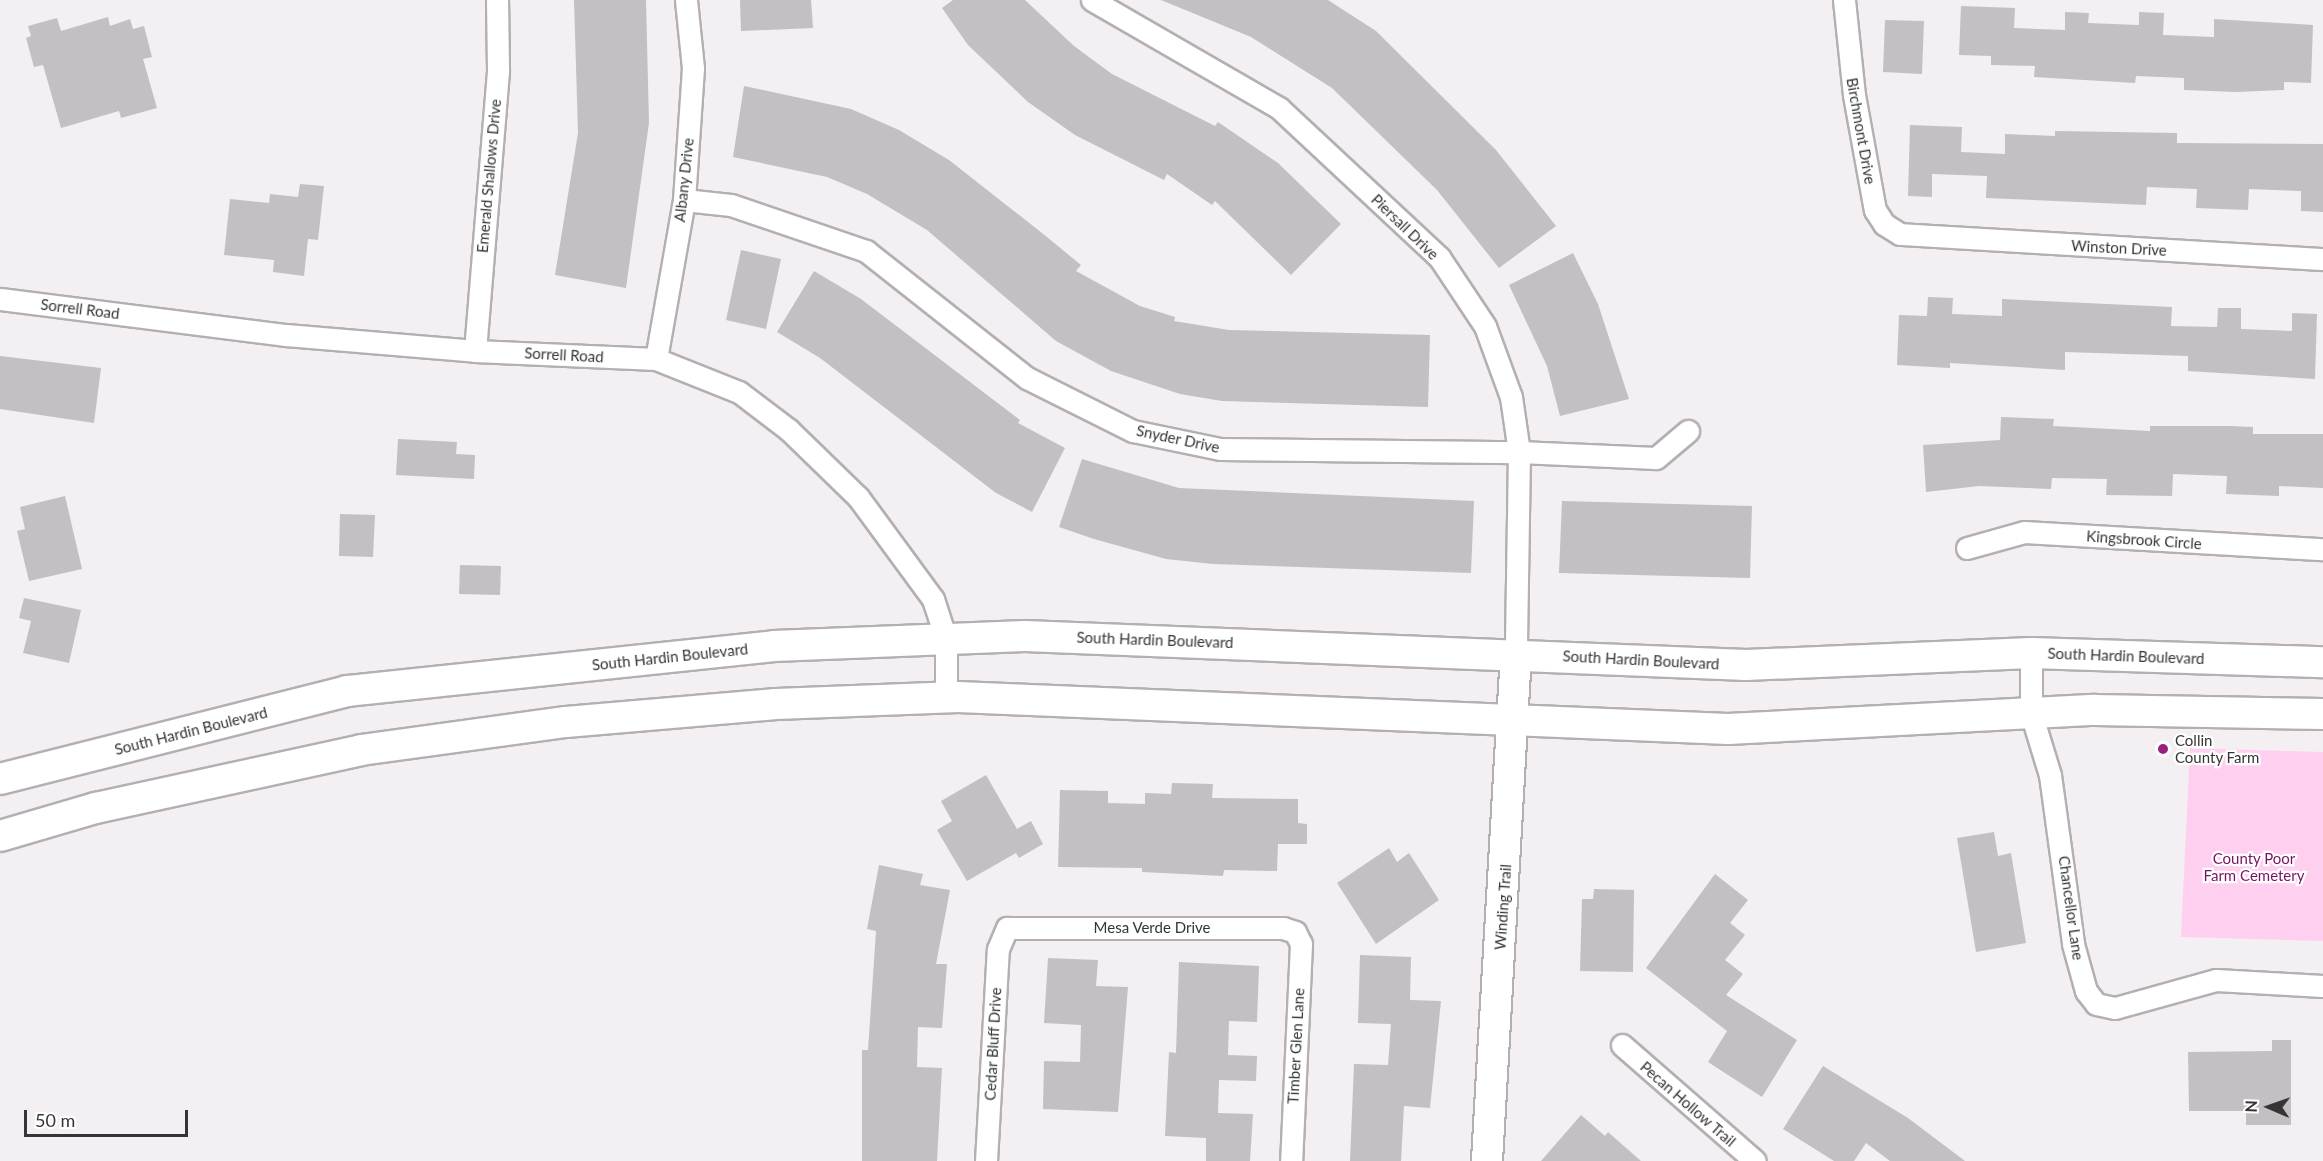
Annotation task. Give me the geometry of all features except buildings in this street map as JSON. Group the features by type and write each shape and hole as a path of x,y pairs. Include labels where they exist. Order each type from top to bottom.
{"main road":[{"name":"South Hardin Boulevard","path":"0,779 347,691 774,646 1025,636 1746,665 2031,653 2323,662"},
{"name":"Winding Trail","path":"1487,1161 1515,719 1516,654"},
{"path":"0,836 96,808 361,750 566,723 776,704 946,697 1728,729 2031,713 2323,714"}],"street":[{"name":"Emerald Shallows Drive","path":"475,351 498,69 497,0"},
{"name":"Albany Drive","path":"656,359 684,200 693,68 686,0"},
{"name":"Piersall Drive","path":"1092,0 1279,108 1439,257 1485,326 1511,397 1520,452 1516,654"},
{"name":"Birchmont Drive","path":"1844,0 1854,95 1875,210 1884,224 1915,237"},
{"name":"Snyder Drive","path":"684,200 731,205 866,251 1027,378 1133,431 1220,449 1520,452 1656,458 1688,431"},
{"name":"Winston Drive","path":"1915,237 2323,259"},
{"name":"Sorrell Road","path":"0,299 286,335 475,351 656,359 739,392 789,430 858,497 933,599 946,639 946,697"},
{"name":"Kingsbrook Circle","path":"1967,548 2024,532 2323,549"},
{"name":"Chancellor Lane","path":"2031,653 2031,713 2050,775 2081,977 2096,1004 2115,1008 2216,980 2323,986"},
{"name":"Mesa Verde Drive","path":"1007,928 1283,928 1295,932"},
{"name":"Cedar Bluff Drive","path":"986,1161 998,949 1007,928"},
{"name":"Timber Glen Lane","path":"1291,1161 1301,944 1295,932"},
{"name":"Pecan Hollow Trail","path":"1622,1045 1755,1161"}],"green space":[{"name":"County Poor Farm Cemetery","path":"2190,748 2323,752 2323,941 2181,937"}],"place":[{"name":"Collin County Farm","path":"2163,749"}]}
